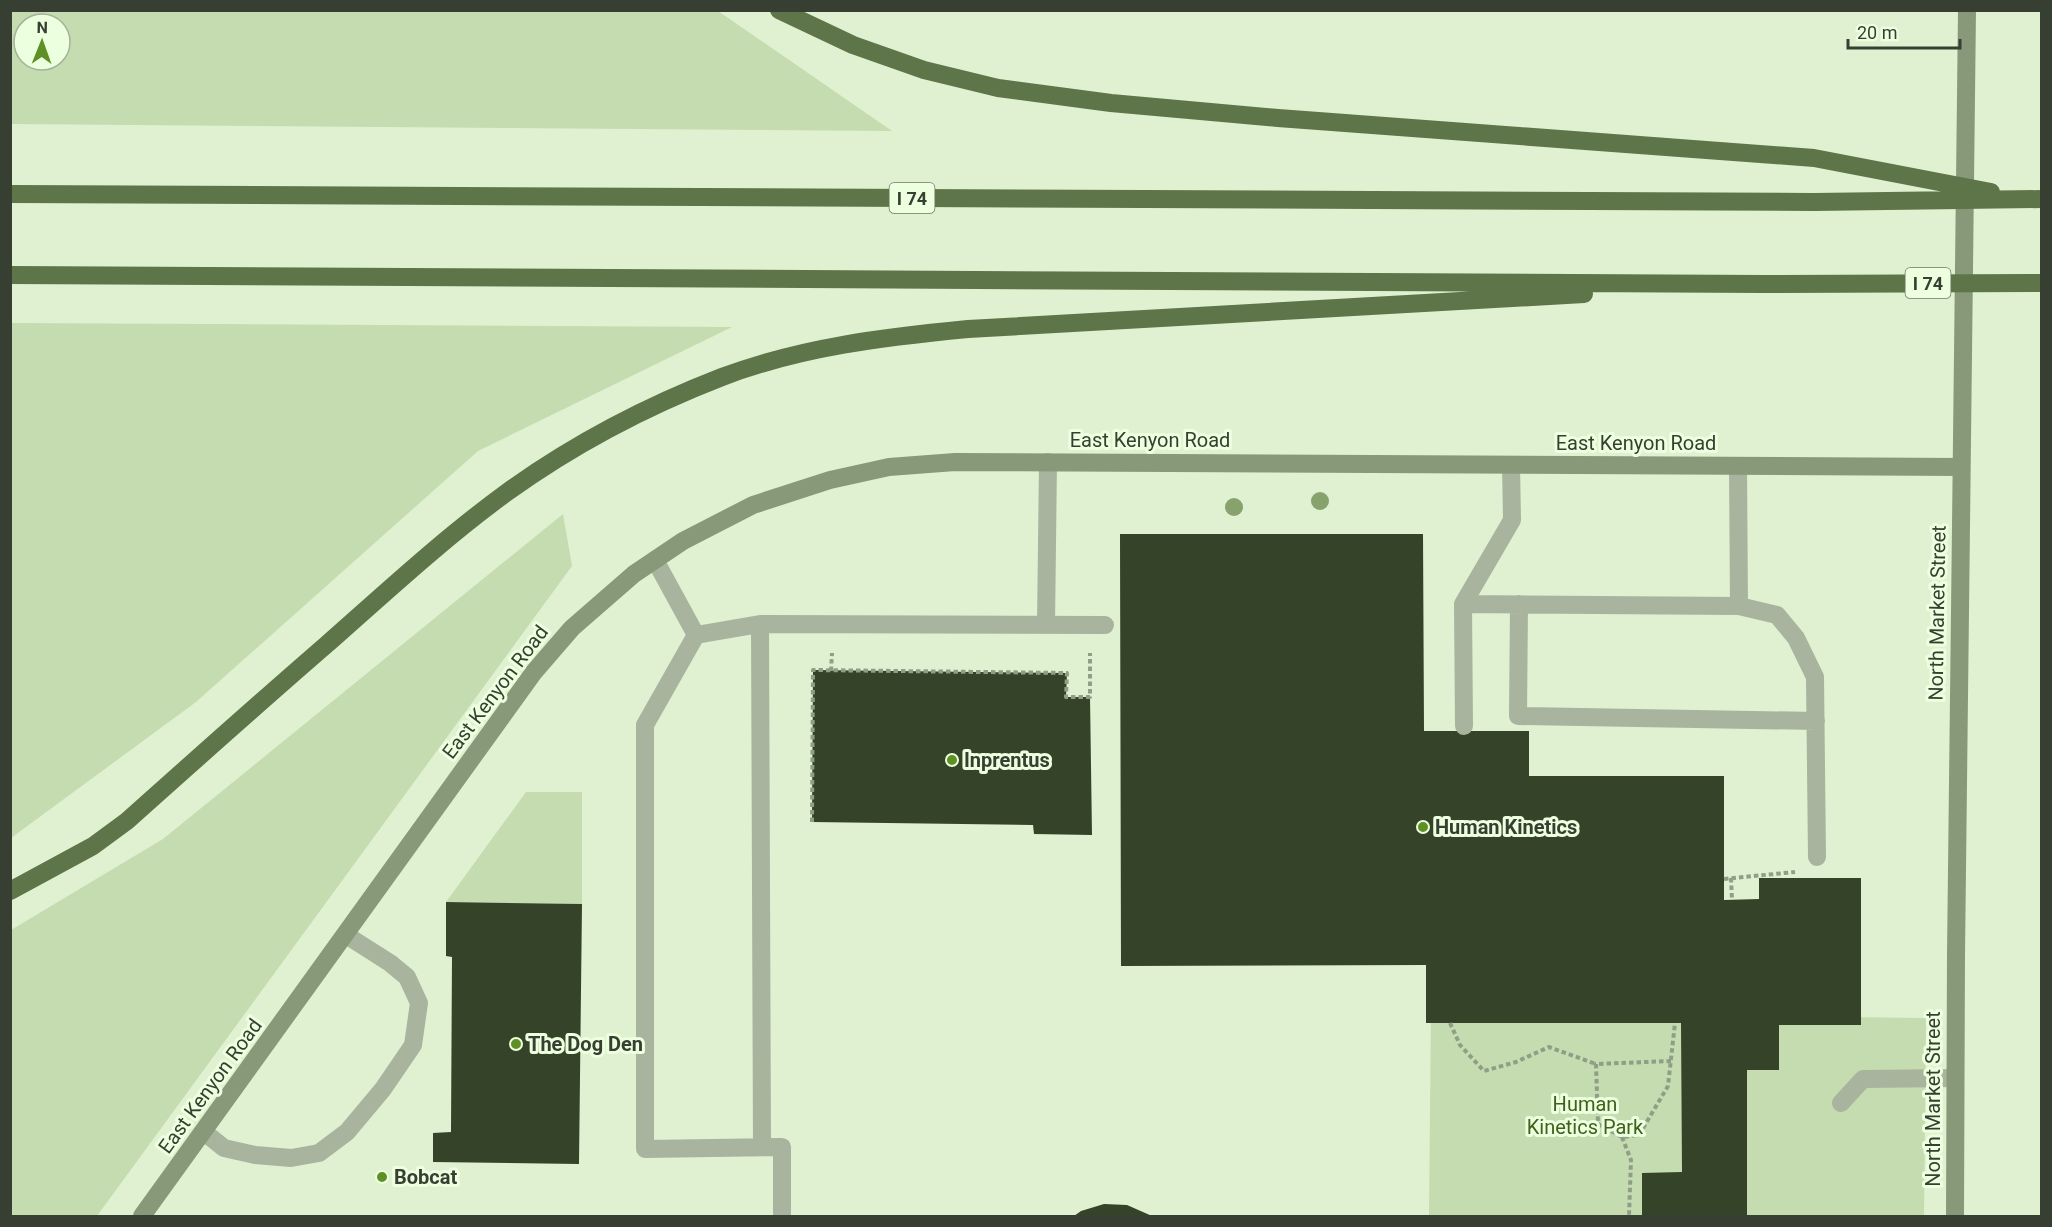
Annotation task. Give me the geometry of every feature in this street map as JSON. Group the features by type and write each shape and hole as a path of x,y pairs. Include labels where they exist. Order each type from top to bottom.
{"highway":[{"path":"779,10 853,45 924,70 1009,89 1111,103 1278,118 1814,158 2035,199"},
{"name":"I 74","path":"10,194 1814,202 2035,199"},
{"name":"I 74","path":"10,275 1763,284 2042,283"},
{"path":"10,891 93,846 127,821 425,557 507,492 596,436 659,403 724,376 804,353 886,337 968,329 1763,284"}],"street":[{"name":"North Market Street","path":"1955,1216 1966,10"},
{"name":"East Kenyon Road","path":"142,1216 534,672 572,628 634,574 683,541 753,505 830,480 889,467 955,462 1961,467"}],"lane":[{"path":"1046,625 1048,462"},
{"path":"1464,726 1463,604 1512,520 1511,465"},
{"path":"1738,466 1739,606"},
{"path":"655,560 696,635"},
{"path":"1463,604 1739,606 1777,615 1796,638 1815,676 1817,857"},
{"path":"1519,604 1518,716 1816,721"},
{"path":"696,635 760,624 1098,625"},
{"path":"760,624 762,1147"},
{"path":"696,635 645,725 645,1149 782,1147 782,1216"},
{"path":"204,1132 225,1148 255,1155 291,1158 319,1153 347,1132 382,1089 412,1045 419,1003 406,977 390,963 346,935"},
{"path":"1840,1103 1863,1079 1955,1078"}],"path":[{"path":"812,822 813,670 1067,673 1066,697 1090,697 1098,625"},
{"path":"1724,879 1817,870 1817,857"},
{"path":"1731,878 1732,900"},
{"path":"1450,1023 1460,1045 1484,1071 1516,1062 1549,1047 1596,1064 1671,1061"},
{"path":"1596,1064 1598,1124 1622,1137 1639,1135 1668,1086 1675,1023"},
{"path":"1622,1137 1631,1160 1629,1216"}],"green space":[{"path":"11,11 718,11 892,131 11,124"},
{"path":"10,323 732,327 478,451 196,702 11,838"},
{"path":"563,514 572,566 97,1216 11,1216 11,930 163,839"},
{"path":"526,792 582,792 582,904 446,902"},
{"name":"Human Kinetics Park","path":"1431,1012 1926,1018 1924,1216 1429,1216"}],"building":[{"name":"Human Kinetics","path":"1120,534 1423,534 1424,731 1529,731 1529,776 1724,776 1724,900 1759,899 1759,878 1861,878 1861,1025 1779,1025 1779,1070 1747,1070 1747,1216 1642,1216 1642,1173 1682,1172 1681,1023 1426,1023 1426,965 1121,966"},
{"name":"Inprentus","path":"813,670 1067,673 1066,697 1090,697 1092,835 1034,834 1033,825 812,822"},
{"name":"The Dog Den","path":"446,902 582,904 579,1164 433,1162 433,1133 451,1132 452,957 446,956"},
{"path":"1104,1204 1127,1205 1152,1216 1074,1216 1081,1211"}],"place":[{"name":"Inprentus","path":"952,760"},
{"name":"Human Kinetics","path":"1423,827"},
{"name":"The Dog Den","path":"516,1044"},
{"name":"Bobcat","path":"382,1177"}]}
